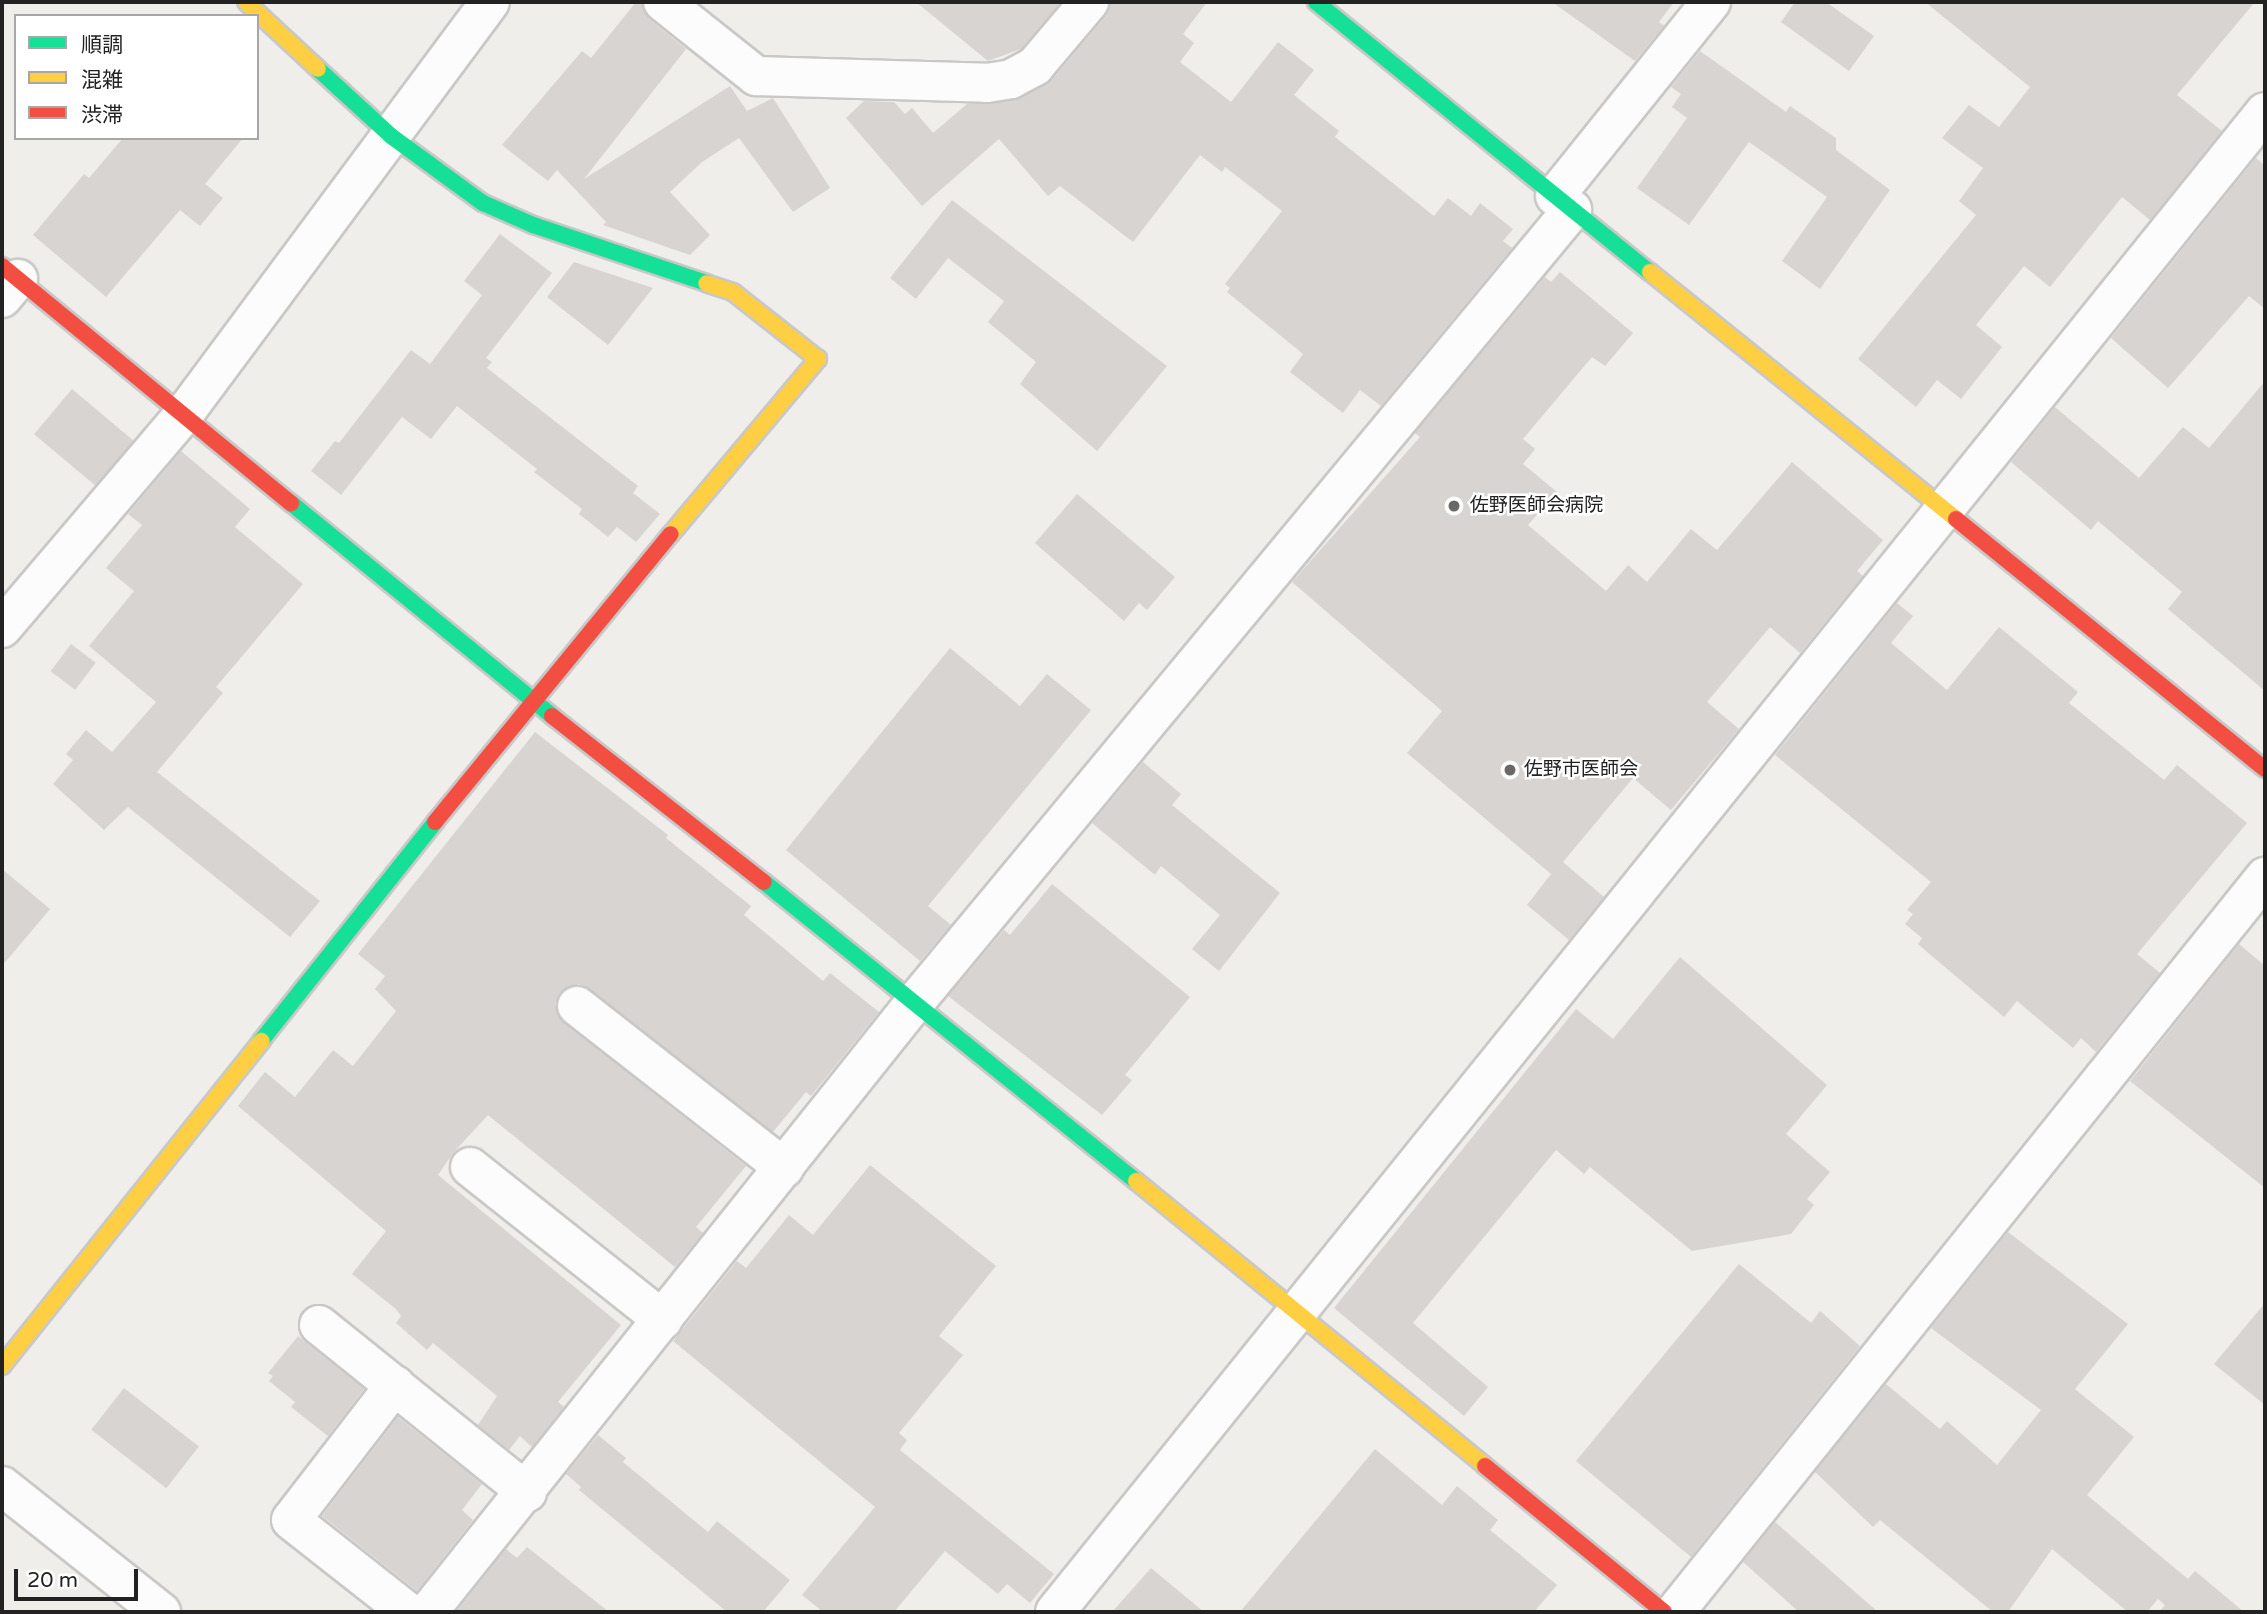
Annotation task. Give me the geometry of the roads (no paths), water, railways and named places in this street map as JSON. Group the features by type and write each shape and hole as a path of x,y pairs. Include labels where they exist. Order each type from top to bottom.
{"street":[{"path":"2,1366 532,700 818,359 733,292 533,225 483,203 391,136 246,2"},
{"path":"2,628 184,414 490,2"},
{"path":"663,2 756,76 987,83 1011,79 1035,66 1089,2"},
{"path":"1316,2 2265,769"},
{"path":"428,1612 527,1492 916,1001 1563,203 1711,2"},
{"path":"1055,1612 2265,112"},
{"path":"7,281 184,414 532,700 916,1001 1664,1612"},
{"path":"1675,1612 2265,877"},
{"path":"577,1006 784,1168"},
{"path":"470,1167 663,1320"},
{"path":"319,1325 527,1492"},
{"path":"395,1385 291,1520 408,1612"},
{"path":"2,1486 162,1612"}],"place":[{"name":"佐野医師会病院","path":"1454,506"},
{"name":"佐野市医師会","path":"1510,770"}]}
